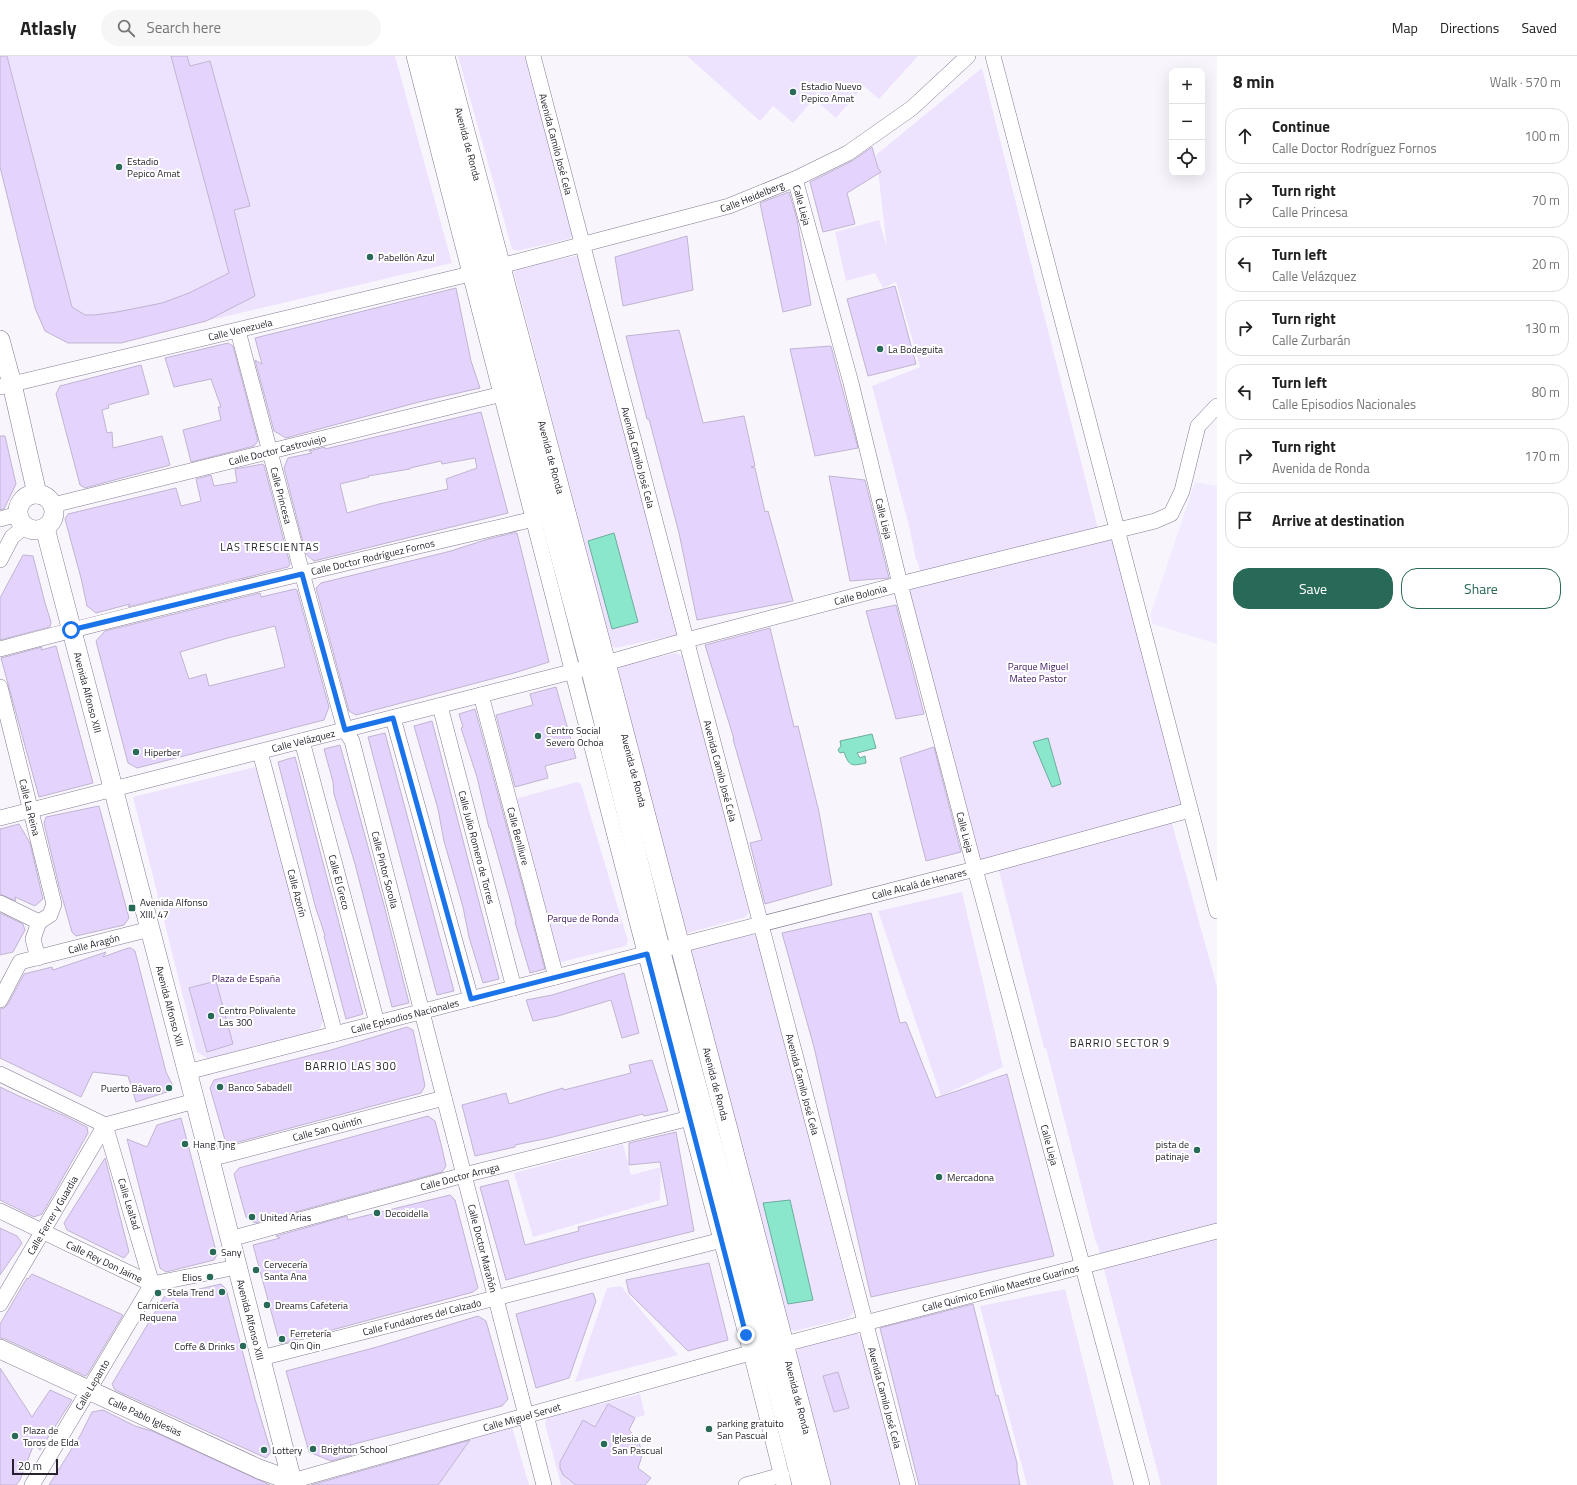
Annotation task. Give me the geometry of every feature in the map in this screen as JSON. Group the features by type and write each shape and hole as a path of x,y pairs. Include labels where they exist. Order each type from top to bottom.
{"street":[{"name":"Avenida de Ronda","path":"414,56 485,270"},
{"name":"Avenida de Ronda","path":"429,56 590,667 690,1118 722,1240 767,1348 821,1485"},
{"name":"Avenida de Ronda","path":"445,56 485,270 502,394 534,519 590,667 679,945 767,1348 783,1480"},
{"name":"Avenida Camilo José Cela","path":"533,56 762,923 908,1485"},
{"name":"Calle Heidelberg","path":"485,270 729,206 795,179 848,153 912,108 968,56"},
{"path":"993,56 1217,911"},
{"name":"Calle Lieja","path":"795,179 851,383 900,584 975,869 1142,1485"},
{"name":"Calle Venezuela","path":"6,385 238,331 485,270"},
{"name":"Calle Princesa","path":"238,331 345,730"},
{"path":"0,340 6,385 37,494"},
{"name":"Calle Doctor Castroviejo","path":"53,505 502,394"},
{"name":"Calle Bolonia","path":"590,667 900,584 1155,520 1171,514 1182,490 1198,426 1217,406"},
{"path":"0,519 21,520 34,530 45,528 52,521 54,516 53,505 47,497 37,494 25,497 19,507 21,520 0,560"},
{"name":"Calle Doctor Rodríguez Fornos","path":"0,650 71,630 534,519"},
{"name":"Avenida Alfonso XIII","path":"45,528 195,1100 292,1484"},
{"name":"Calle Velázquez","path":"0,818 590,667"},
{"name":"Calle La Reina","path":"0,687 54,904 50,915 38,922"},
{"name":"Calle Benlliure","path":"481,695 556,977"},
{"name":"Calle Julio Romero de Torres","path":"440,706 514,988"},
{"path":"393,718 471,999"},
{"name":"Calle Pintor Sorolla","path":"345,730 352,741 422,1012"},
{"name":"Calle El Greco","path":"302,741 378,1023"},
{"name":"Calle Azorín","path":"260,752 335,1034"},
{"name":"Calle Alcalá de Henares","path":"654,952 975,869 1190,810"},
{"path":"0,903 38,922 33,939 38,958"},
{"name":"Calle Aragón","path":"0,1000 20,962 150,929"},
{"name":"Avenida de Ronda","path":"654,952 767,1348 802,1485"},
{"name":"Calle Episodios Nacionales","path":"187,1072 654,952"},
{"name":"Calle Doctor Marañón","path":"422,1012 544,1485"},
{"path":"0,1074 105,1125 195,1100"},
{"name":"Calle San Quintín","path":"210,1159 444,1098"},
{"name":"Calle Doctor Arruga","path":"230,1239 464,1175 690,1118"},
{"name":"Calle Ferrer y Guardia","path":"0,1304 105,1125"},
{"name":"Calle Lealtad","path":"105,1125 152,1284"},
{"name":"Calle Rey Don Jaime","path":"0,1211 152,1284 237,1267"},
{"name":"Calle Químico Emilio Maestre Guarinos","path":"767,1348 1217,1231"},
{"name":"Calle Fundadores del Calzado","path":"261,1358 722,1240"},
{"name":"Calle Lepanto","path":"32,1485 152,1284"},
{"name":"Calle Miguel Servet","path":"292,1484 526,1415 767,1348"},
{"name":"Calle Pablo Iglesias","path":"0,1349 292,1484"},
{"path":"746,1485 783,1480"}],"shaded area":[{"path":"1195,482 1217,486 1217,644 1153,624 1150,616"},
{"path":"614,533 638,622 612,629 588,541"},
{"path":"872,734 876,748 857,753 860,758 865,756 866,763 854,765 849,763 844,752 840,753 838,750 841,746 840,741"},
{"path":"1048,738 1061,784 1052,787 1033,742"},
{"path":"790,1200 813,1300 788,1304 763,1203"}],"green space":[{"path":"0,56 395,56 452,263 185,326 121,343 68,343 45,331 35,308"},
{"path":"458,56 526,56 573,235 569,239 517,251 512,249"},
{"name":"Estadio Nuevo Pepico Amat","path":"687,56 918,56 879,99 864,86 836,118 814,99 793,123 773,106 760,121"},
{"name":"Parque Miguel Mateo Pastor","path":"982,68 1099,533 1116,529 1190,810 1170,816 1217,987 1217,1485 1161,1485 1096,1243 1046,1048 1044,1048 997,863 975,869 900,584 922,578 916,560 909,526 872,386 920,367 896,282 883,288 875,273 846,281 835,232 879,220 887,247 876,155"},
{"path":"576,256 580,257 677,632 676,635 615,648 611,645 514,273 518,268"},
{"path":"676,653 683,656 749,912 746,917 688,933 685,930 615,671 619,666"},
{"name":"Plaza de España","path":"255,767 259,774 324,1019 319,1030 209,1059 197,1052 133,797"},
{"name":"Parque de Ronda","path":"577,782 581,784 628,941 626,946 557,963 515,799"},
{"path":"962,892 1003,1067 941,1096 878,911"},
{"path":"752,934 756,936 854,1312 848,1318 795,1331 787,1328 689,953 692,950"},
{"path":"623,1144 631,1175 661,1167 660,1200 533,1237 514,1173"},
{"path":"621,1286 678,1355 575,1382 607,1288"},
{"path":"1065,1289 1114,1485 1027,1485 980,1306"},
{"path":"857,1333 862,1338 900,1485 829,1485 795,1353 799,1348"},
{"path":"640,1394 645,1415 635,1418 609,1404 595,1427 583,1420 560,1462 561,1470 564,1476 576,1485 561,1485 545,1424 547,1417"},
{"path":"512,1427 529,1485 438,1485 472,1438"}],"building":[{"path":"0,56 7,56 72,307 85,315 117,312 162,303 189,293 229,273 171,56 187,56 190,66 210,61 250,206 234,210 255,296 206,321 121,343 68,343 45,331 35,308 0,167"},
{"path":"872,147 878,168 881,172 847,193 855,224 823,232 810,182 852,161"},
{"path":"789,192 797,219 811,305 783,312 760,203"},
{"path":"687,236 693,290 623,306 615,257"},
{"path":"895,286 916,364 868,376 847,299"},
{"path":"456,288 471,361 480,388 419,402 286,438 274,431 255,360 262,364 255,338"},
{"path":"679,330 703,423 744,416 755,466 751,467 755,468 765,512 768,511 793,601 697,620 679,533 649,419 647,419 626,336"},
{"path":"228,343 233,346 258,441 254,446 191,462 183,430 221,420 218,407 221,407 211,379 174,387 165,358"},
{"path":"831,346 858,448 815,456 790,349"},
{"path":"141,365 149,394 108,405 109,408 102,410 107,433 112,432 113,448 162,436 170,465 85,488 80,485 56,394 60,386"},
{"path":"481,412 508,513 314,561 306,554 284,468 288,458 312,453 309,451 325,447 325,449","holes":["475,458 477,468 446,479 448,489 379,504 347,513 340,484 369,477 368,476 410,469 441,461 442,464"]},
{"path":"0,436 5,436 16,484 4,509 0,510"},
{"path":"263,464 290,564 288,567 128,607 130,604 96,613 87,606 65,519 68,514 176,488 181,506 201,501 196,479 211,475 214,486 237,482 235,469"},
{"path":"829,476 865,480 889,578 850,581"},
{"path":"517,533 549,662 514,673 356,715 349,711 316,588 321,583 451,551 488,539"},
{"path":"23,555 33,556 51,622 50,627 0,640 0,598"},
{"path":"295,589 297,590 329,707 324,720 137,768 128,763 96,641 105,631 260,593 261,597","holes":["275,626 285,667 209,686 206,674 189,679 180,652"]},
{"path":"896,605 924,714 896,719 866,611"},
{"path":"770,628 794,727 798,726 819,812 832,885 765,904 750,843 762,840 734,739 705,645"},
{"path":"56,646 93,783 39,797 1,658 42,647 41,650"},
{"name":"Centro Social Severo Ochoa","path":"556,687 576,758 545,766 548,778 515,787 496,715 533,705 530,694"},
{"path":"475,709 545,969 530,973 489,828 477,777 461,728 463,727 459,714"},
{"path":"432,721 499,979 483,983 469,937 463,907 444,841 438,809 414,726"},
{"path":"385,733 454,991 437,995 368,737"},
{"path":"340,745 409,1003 392,1007 355,864 334,794 333,782 324,749"},
{"path":"934,747 961,852 926,861 900,758"},
{"path":"295,757 363,1014 346,1019 278,762"},
{"path":"99,806 129,918 124,925 76,936 72,932 44,823 46,817"},
{"path":"19,824 30,843 43,899 35,906 15,897 16,901 0,894 0,829"},
{"path":"0,913 23,924 25,930 13,952 0,955"},
{"name":"Mercadona","path":"871,913 900,1023 906,1022 936,1098 1007,1074 1054,1256 871,1297 814,1047 782,933"},
{"path":"128,948 135,951 166,1072 173,1086 170,1091 136,1102 128,1076 93,1072 81,1097 0,1058 0,1009 4,1008 8,1004 24,974 52,967 53,970 106,952 103,957"},
{"path":"624,973 639,1033 622,1038 611,1000 558,1016 533,1021 526,1000 552,995"},
{"name":"Centro Polivalente Las 300","path":"216,981 233,1044 207,1052 189,988"},
{"path":"407,1027 413,1030 422,1071 425,1086 421,1093 231,1144 225,1140 210,1088 214,1080 331,1050"},
{"path":"652,1060 668,1111 644,1116 643,1114 475,1156 462,1105 506,1093 509,1104 563,1088 564,1090 631,1073 629,1065"},
{"path":"0,1087 87,1127 88,1133 45,1209 42,1214 34,1217 0,1200"},
{"path":"428,1116 435,1121 441,1144 446,1166 442,1172 255,1223 246,1217 234,1174 239,1168"},
{"path":"181,1118 217,1255 214,1260 166,1272 160,1268 127,1139 147,1147 157,1125"},
{"path":"676,1132 694,1231 585,1258 506,1280 480,1187 508,1180 525,1245 579,1231 578,1227 668,1205 660,1162 629,1165 629,1143"},
{"path":"105,1158 129,1252 124,1258 67,1230 64,1223"},
{"path":"450,1195 455,1200 478,1288 473,1292 280,1344 253,1245 280,1238 276,1236 347,1216 348,1220"},
{"path":"0,1228 17,1236 22,1243 0,1275"},
{"path":"709,1263 728,1340 688,1351 629,1293 626,1280"},
{"path":"32,1274 123,1315 87,1375 85,1376 0,1338 0,1324 27,1278 28,1279"},
{"path":"221,1284 226,1289 255,1399 271,1452 266,1458 115,1390 112,1384 164,1297"},
{"path":"593,1293 596,1301 569,1378 536,1388 516,1314"},
{"path":"973,1304 996,1396 998,1395 1017,1463 1020,1485 919,1485 880,1328"},
{"path":"478,1316 486,1321 508,1399 502,1406 350,1445 352,1455 331,1461 309,1452 286,1371 377,1347"},
{"name":"Plaza de Toros de Elda","path":"0,1368 32,1417 50,1390 72,1400 40,1450 34,1444 20,1480 16,1485 0,1485"},
{"path":"838,1372 849,1408 834,1412 823,1376"},
{"name":"Iglesia de San Pascual","path":"608,1404 635,1418 629,1430 637,1438 642,1451 638,1468 651,1478 645,1485 576,1485 563,1475 560,1468 560,1462 583,1420 595,1427"},
{"path":"103,1410 135,1426 152,1431 270,1485 49,1485 81,1434 92,1412"},
{"path":"470,1440 438,1485 311,1485"}],"place":[{"name":"Estadio Nuevo Pepico Amat","path":"793,92"},
{"name":"Estadio Pepico Amat","path":"119,167"},
{"name":"Pabellón Azul","path":"370,257"},
{"name":"La Bodeguita","path":"880,349"},
{"name":"Centro Social Severo Ochoa","path":"538,736"},
{"name":"Hiperber","path":"136,752"},
{"name":"Avenida Alfonso XIII, 47","path":"132,908"},
{"name":"Centro Polivalente Las 300","path":"211,1016"},
{"name":"Banco Sabadell","path":"220,1087"},
{"name":"Puerto Bávaro","path":"169,1088"},
{"name":"Hang Tjng","path":"185,1144"},
{"name":"pista de patinaje","path":"1197,1150"},
{"name":"Mercadona","path":"939,1177"},
{"name":"Decoidella","path":"377,1213"},
{"name":"United Arias","path":"252,1217"},
{"name":"Sany","path":"213,1252"},
{"name":"Cervecería Santa Ana","path":"256,1270"},
{"name":"Elios","path":"210,1277"},
{"name":"Stela Trend","path":"222,1292"},
{"name":"Carnicería Requena","path":"158,1293"},
{"name":"Dreams Cafeteria","path":"267,1305"},
{"name":"Ferretería Qin Qin","path":"282,1339"},
{"name":"Coffe & Drinks","path":"243,1346"},
{"name":"parking gratuito San Pascual","path":"709,1429"},
{"name":"Plaza de Toros de Elda","path":"15,1436"},
{"name":"Iglesia de San Pascual","path":"604,1444"},
{"name":"Brighton School","path":"313,1449"},
{"name":"Lottery","path":"264,1450"}],"district":[{"name":"LAS TRESCIENTAS","path":"270,547"},
{"name":"BARRIO SECTOR 9","path":"1120,1043"},
{"name":"BARRIO LAS 300","path":"351,1066"}],"route":[{"path":"71,630 302,574 345,730 393,718 471,999 647,954 746,1335"}]}
